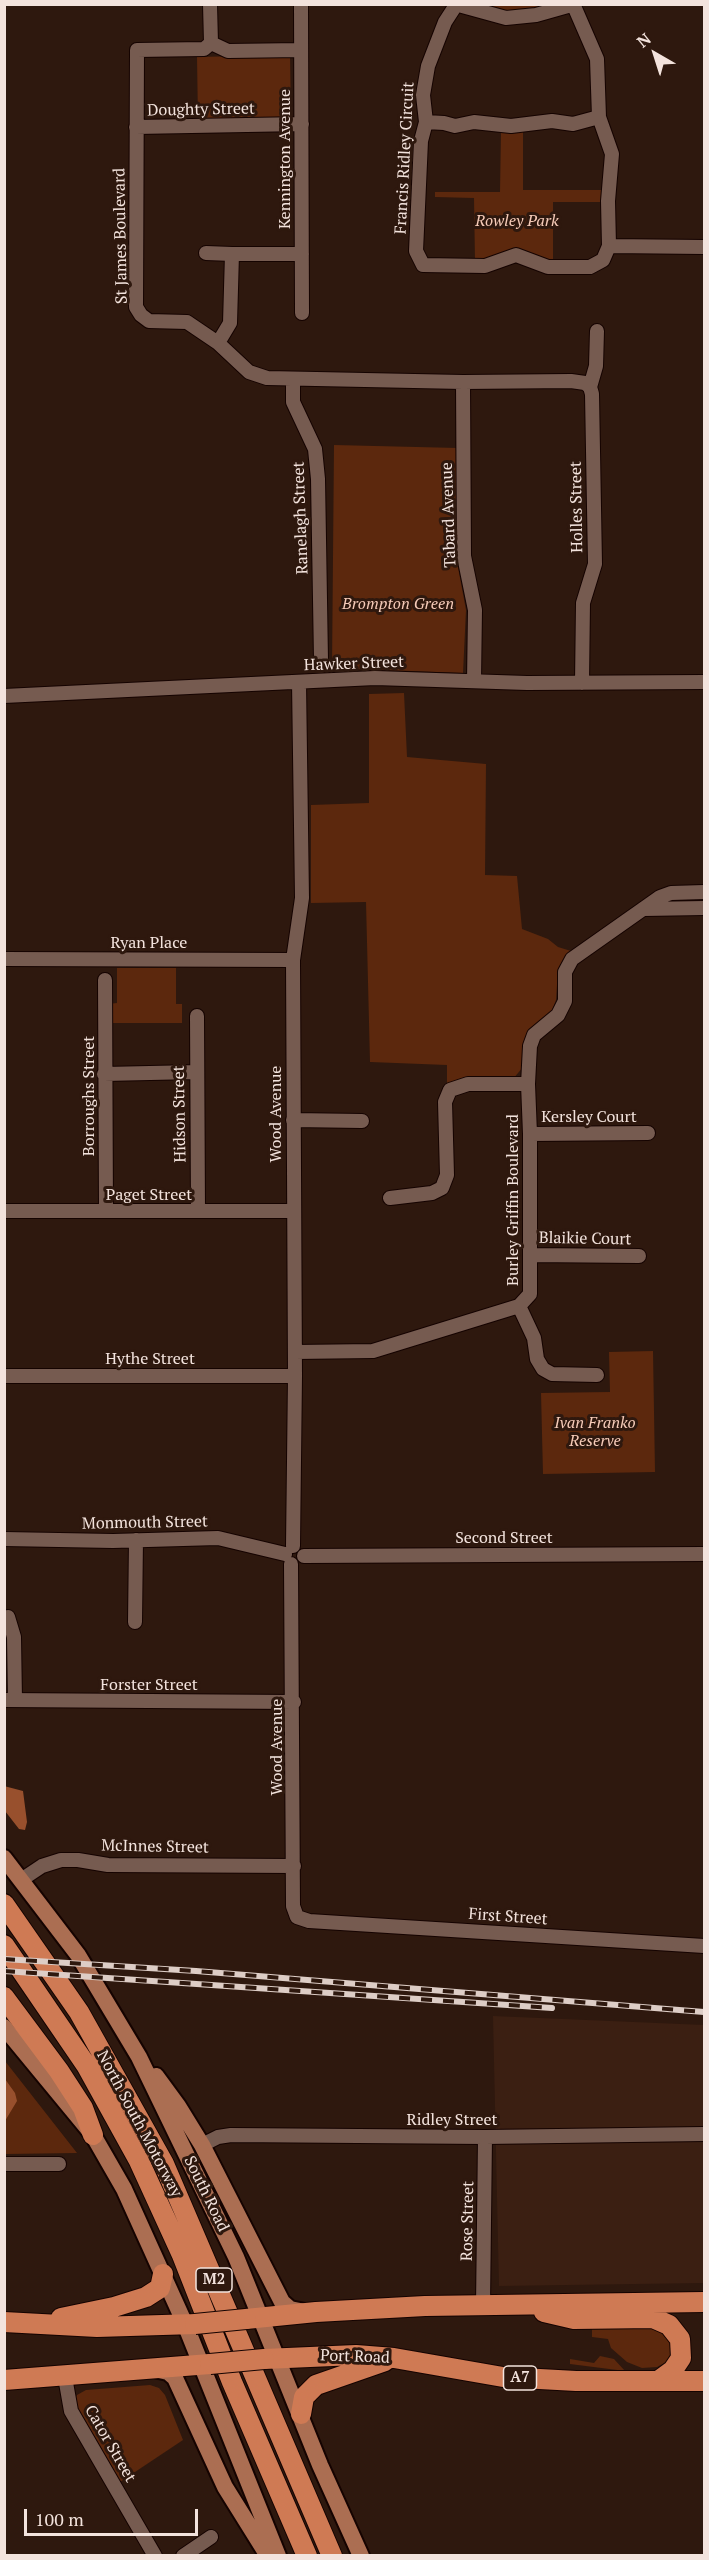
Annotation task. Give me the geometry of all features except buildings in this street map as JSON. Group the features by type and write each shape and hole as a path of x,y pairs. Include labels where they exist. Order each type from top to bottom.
{"highway":[{"name":"North South Motorway","path":"4,1904 79,2012 164,2164 333,2556"},
{"name":"North South Motorway","path":"4,1944 86,2065 139,2161 182,2255 232,2382 307,2556"},
{"path":"4,1997 59,2071 83,2108 93,2135"},
{"path":"29,2325 141,2299 158,2289 163,2274"},
{"path":"4,2322 97,2327 190,2324 316,2312 426,2306 705,2302"},
{"path":"519,2306 574,2319 648,2318 665,2322 679,2336 681,2356 673,2370 658,2381"},
{"name":"Port Road","path":"4,2380 271,2359 356,2355 394,2358 503,2377 576,2381 705,2381"},
{"path":"301,2414 304,2397 316,2385 394,2358"}],"main road":[{"name":"South Road","path":"4,1858 78,1955 139,2057 224,2230 253,2318 271,2359 301,2414 320,2465 361,2556"},
{"path":"4,2027 93,2135 124,2189 163,2274 190,2324 278,2556"},
{"path":"139,2057 171,2095 202,2145 282,2302 293,2311 316,2312"},
{"path":"153,2369 168,2372 175,2378 225,2487 268,2556"}],"street":[{"path":"210,4 211,43 228,51 300,50"},
{"name":"Kennington Avenue","path":"301,4 302,313"},
{"path":"455,5 506,18 536,15 575,5 597,59 599,117 612,154 608,201 609,246 705,247"},
{"name":"Francis Ridley Circuit","path":"455,5 428,66 423,95 426,122 421,141 416,251 423,265 485,266 516,255 548,267 590,267 603,260 609,246"},
{"name":"St James Boulevard","path":"211,43 204,49 137,50 136,307 141,315 149,321 187,322 218,343 249,372 267,378 464,382 571,381 585,383 590,387"},
{"path":"426,122 455,126 474,122 511,126 552,122 573,124 599,117"},
{"name":"Doughty Street","path":"136,127 302,124"},
{"path":"206,253 303,254"},
{"path":"218,343 230,323 232,254"},
{"name":"Holles Street","path":"582,682 583,603 595,564 592,394 590,387 596,366 597,331"},
{"name":"Ranelagh Street","path":"293,379 293,402 315,449 318,479 321,660"},
{"name":"Tabard Avenue","path":"464,382 464,556 475,610 474,681"},
{"name":"Hawker Street","path":"4,696 375,678 705,682"},
{"name":"Wood Avenue","path":"299,682 302,898 293,960 295,1376 290,1555 294,1702 293,1906 297,1917 309,1921"},
{"name":"Burley Griffin Boulevard","path":"295,1352 373,1352 519,1306 530,1294 528,1084 530,1046 534,1035 558,1015 565,1001 565,972 572,959 641,909 671,893 705,892"},
{"path":"641,909 705,908"},
{"name":"Ryan Place","path":"4,959 293,960"},
{"name":"Borroughs Street","path":"105,980 106,1211"},
{"name":"Hidson Street","path":"196,1016 198,1211"},
{"path":"104,1074 196,1072"},
{"path":"390,1198 432,1193 442,1188 447,1175 446,1102 450,1090 468,1084 528,1084"},
{"path":"293,1120 362,1121"},
{"name":"Kersley Court","path":"530,1134 648,1133"},
{"name":"Paget Street","path":"4,1212 293,1211"},
{"name":"Blaikie Court","path":"530,1255 639,1256"},
{"path":"519,1306 534,1338 537,1359 543,1369 552,1374 597,1376"},
{"name":"Hythe Street","path":"4,1376 295,1376"},
{"name":"Monmouth Street","path":"4,1539 218,1538 290,1555"},
{"path":"135,1622 136,1540"},
{"name":"Second Street","path":"290,1555 298,1564 304,1556 705,1554"},
{"path":"8,1617 14,1637 10,1700"},
{"name":"Forster Street","path":"10,1700 294,1702"},
{"name":"McInnes Street","path":"21,1880 42,1866 61,1860 108,1865 294,1866"},
{"name":"First Street","path":"309,1921 705,1946"},
{"name":"Ridley Street","path":"202,2145 220,2136 231,2135 485,2137 705,2134"},
{"name":"Rose Street","path":"483,2306 485,2137"},
{"path":"4,2164 59,2164"},
{"name":"Cator Street","path":"65,2377 71,2411 155,2556"},
{"path":"183,2556 211,2537"}],"shaded area":[{"path":"4,1786 23,1791 27,1822 25,1830 19,1829 5,1811"},
{"path":"493,2016 704,2025 704,2283 499,2286"},
{"path":"5,2079 15,2093 17,2101 5,2121"}],"green space":[{"path":"473,5 559,5 540,10 503,13"},
{"path":"290,55 291,119 198,121 197,57"},
{"name":"Rowley Park","path":"501,131 523,131 523,190 604,190 604,202 553,202 553,262 516,254 475,262 474,198 435,197 435,192 500,192"},
{"name":"Brompton Green","path":"334,445 458,448 457,562 466,610 463,673 332,668"},
{"path":"404,693 407,757 486,764 485,875 517,876 522,929 571,951 558,969 556,1000 550,1015 528,1032 523,1067 513,1079 455,1081 447,1086 447,1065 370,1062 366,902 311,903 311,805 369,803 369,694"},
{"path":"117,968 176,968 176,1004 182,1004 182,1023 108,1023 108,1004 117,1003"},
{"name":"Ivan Franko Reserve","path":"653,1351 655,1472 543,1474 541,1393 610,1392 609,1352"},
{"path":"5,2061 77,2153 5,2154"},
{"path":"643,2324 670,2336 673,2354 668,2361 657,2367 642,2368 627,2362 611,2348 608,2339 592,2337 592,2326"},
{"path":"600,2356 614,2359 625,2371 570,2364 570,2359 594,2363"},
{"path":"150,2385 159,2388 165,2395 183,2440 120,2482 73,2401 77,2395 86,2390"}],"railway":[{"path":"4,1959 196,1971 704,2012"},
{"path":"4,1971 552,2008"}]}
